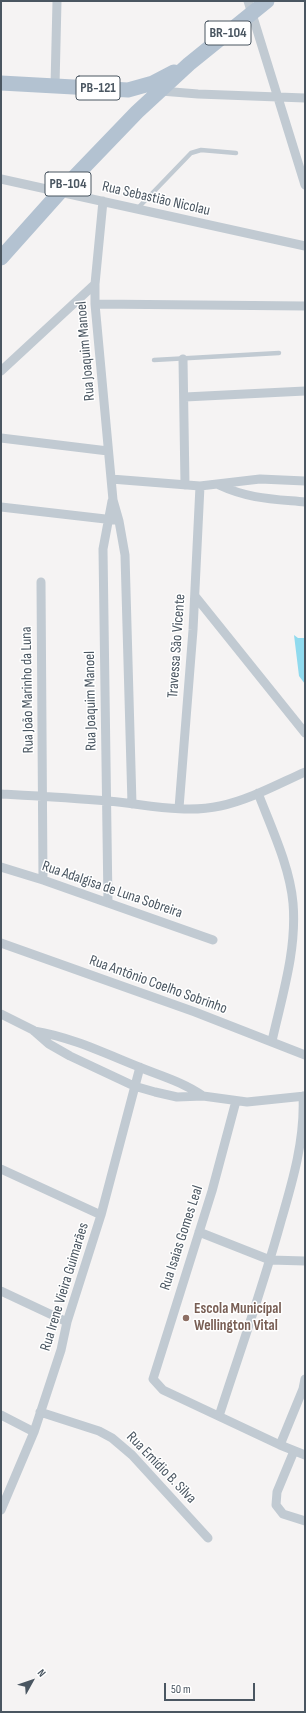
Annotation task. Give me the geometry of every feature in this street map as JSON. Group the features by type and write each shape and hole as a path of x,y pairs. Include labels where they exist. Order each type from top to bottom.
{"main road":[{"name":"BR-104","path":"189,64 250,7 267,1"},
{"name":"PB-121","path":"1,82 128,90 153,83 189,64"},
{"name":"PB-104","path":"1,258 60,192 137,112 189,64"},
{"path":"128,90 136,100 137,112"}],"street":[{"path":"55,86 58,1"},
{"path":"250,7 305,185"},
{"path":"161,91 305,98"},
{"name":"Rua Sebastião Nicolau","path":"1,179 305,246"},
{"name":"Rua Joaquim Manoel","path":"103,201 95,284 95,304 113,500 119,520 125,555 132,804"},
{"path":"1,371 95,284"},
{"path":"95,304 305,306"},
{"path":"183,359 185,397 185,485"},
{"path":"185,397 305,391"},
{"path":"1,438 108,451"},
{"path":"111,479 200,486 219,485 235,481 305,481"},
{"path":"219,485 237,493 252,497 305,502"},
{"name":"Travessa São Vicente","path":"179,808 195,596 200,486"},
{"name":"Rua Joaquim Manoel","path":"108,904 104,549 113,500"},
{"path":"1,507 119,520"},
{"name":"Rua João Marinho da Luna","path":"41,582 44,797 43,880"},
{"path":"195,596 305,734"},
{"path":"1,794 106,801 179,808 220,806 258,793 305,772"},
{"path":"258,793 279,848 293,902 294,931 287,976 272,1041"},
{"name":"Rua Adalgisa de Luna Sobreira","path":"1,867 43,880 214,940"},
{"name":"Rua Antônio Coelho Sobrinho","path":"1,943 305,1054"},
{"path":"1,1014 32,1030 49,1044 70,1056 134,1086 177,1098 203,1096 236,1101 257,1102 304,1096 303,1133 295,1174 270,1260 219,1416 294,1452 305,1455"},
{"path":"32,1030 70,1039 178,1081 203,1096"},
{"name":"Rua Irene Vieira Guimarães","path":"1,1510 34,1432 61,1350 67,1322 102,1215 140,1067"},
{"name":"Rua Isaias Gomes Leal","path":"219,1416 163,1390 154,1382 153,1373 199,1232 236,1101"},
{"path":"1,1169 102,1215"},
{"path":"199,1232 270,1260 305,1261"},
{"path":"1,1291 67,1322"},
{"path":"280,1445 304,1389 305,1379"},
{"name":"Rua Emídio B. Silva","path":"40,1412 99,1431 112,1438 132,1455 208,1538"},
{"path":"1,1416 34,1432"},
{"path":"294,1452 277,1492 276,1505 283,1514 305,1521"}],"lane":[{"path":"137,209 191,153 201,150 236,153"},
{"path":"154,360 278,353"}],"water":[{"path":"294,635 298,638 305,638 305,684 299,676"}],"place":[{"name":"Escola Municípal Wellington Vital","path":"186,1318"}]}
